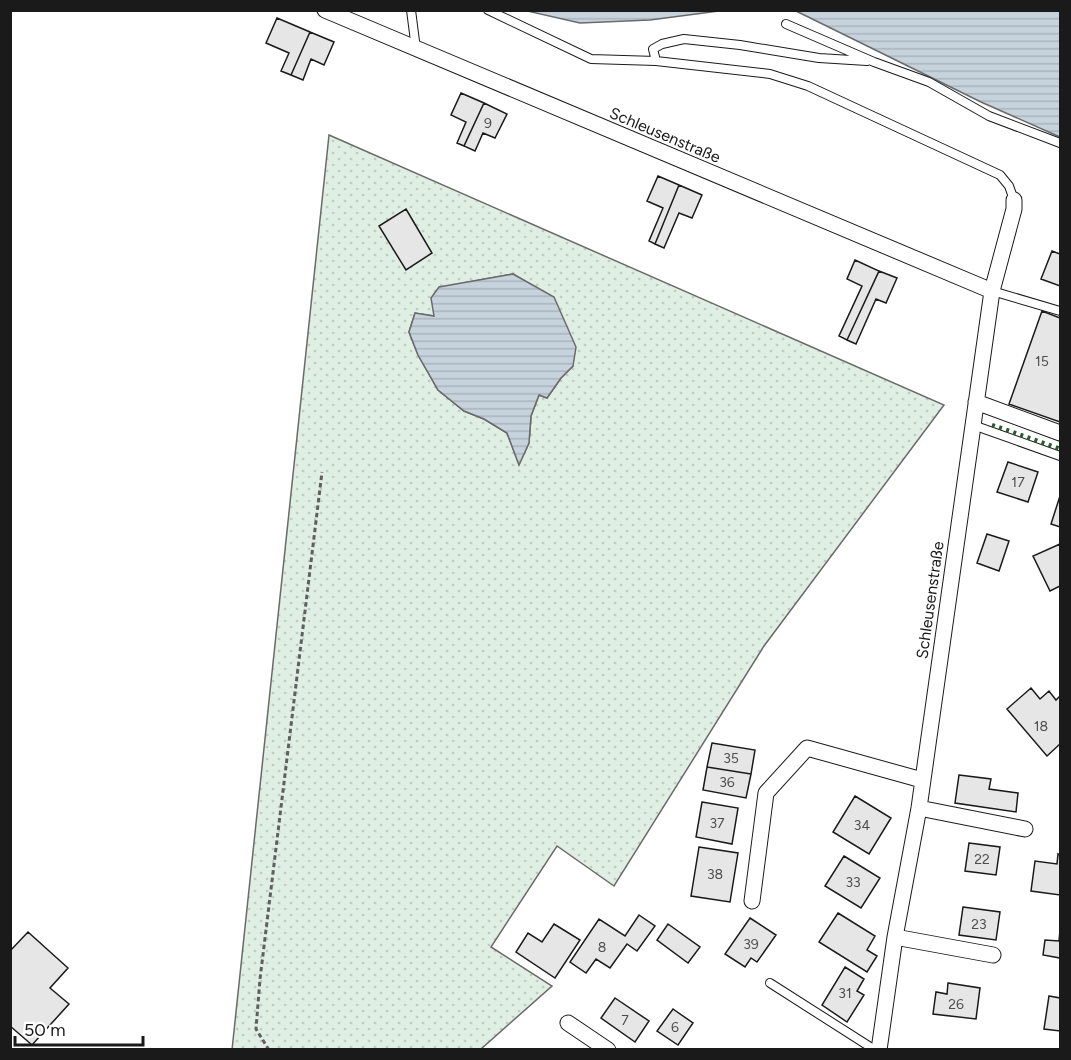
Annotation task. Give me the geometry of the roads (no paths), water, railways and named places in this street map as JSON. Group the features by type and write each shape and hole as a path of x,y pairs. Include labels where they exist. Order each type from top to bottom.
{"street":[{"name":"Schleusenstraße","path":"325,10 992,291"},
{"name":"Schleusenstraße","path":"877,1050 919,808 992,291 1014,209 1014,200"},
{"path":"976,402 1060,434"},
{"path":"752,901 766,793 807,748 922,780"},
{"path":"919,808 1025,829"},
{"path":"895,937 993,955"},
{"path":"568,1023 608,1050"}],"lane":[{"path":"411,10 416,50"},
{"path":"488,10 591,59 656,61 770,74 808,86 1000,175 1009,186 1014,200"},
{"path":"786,24 874,62 929,82 989,116 1060,143"},
{"path":"656,61 653,49 662,44 684,39 740,45 819,58 874,62"},
{"path":"992,291 1060,312"},
{"path":"973,425 1060,456"},
{"path":"770,983 877,1050"}]}
